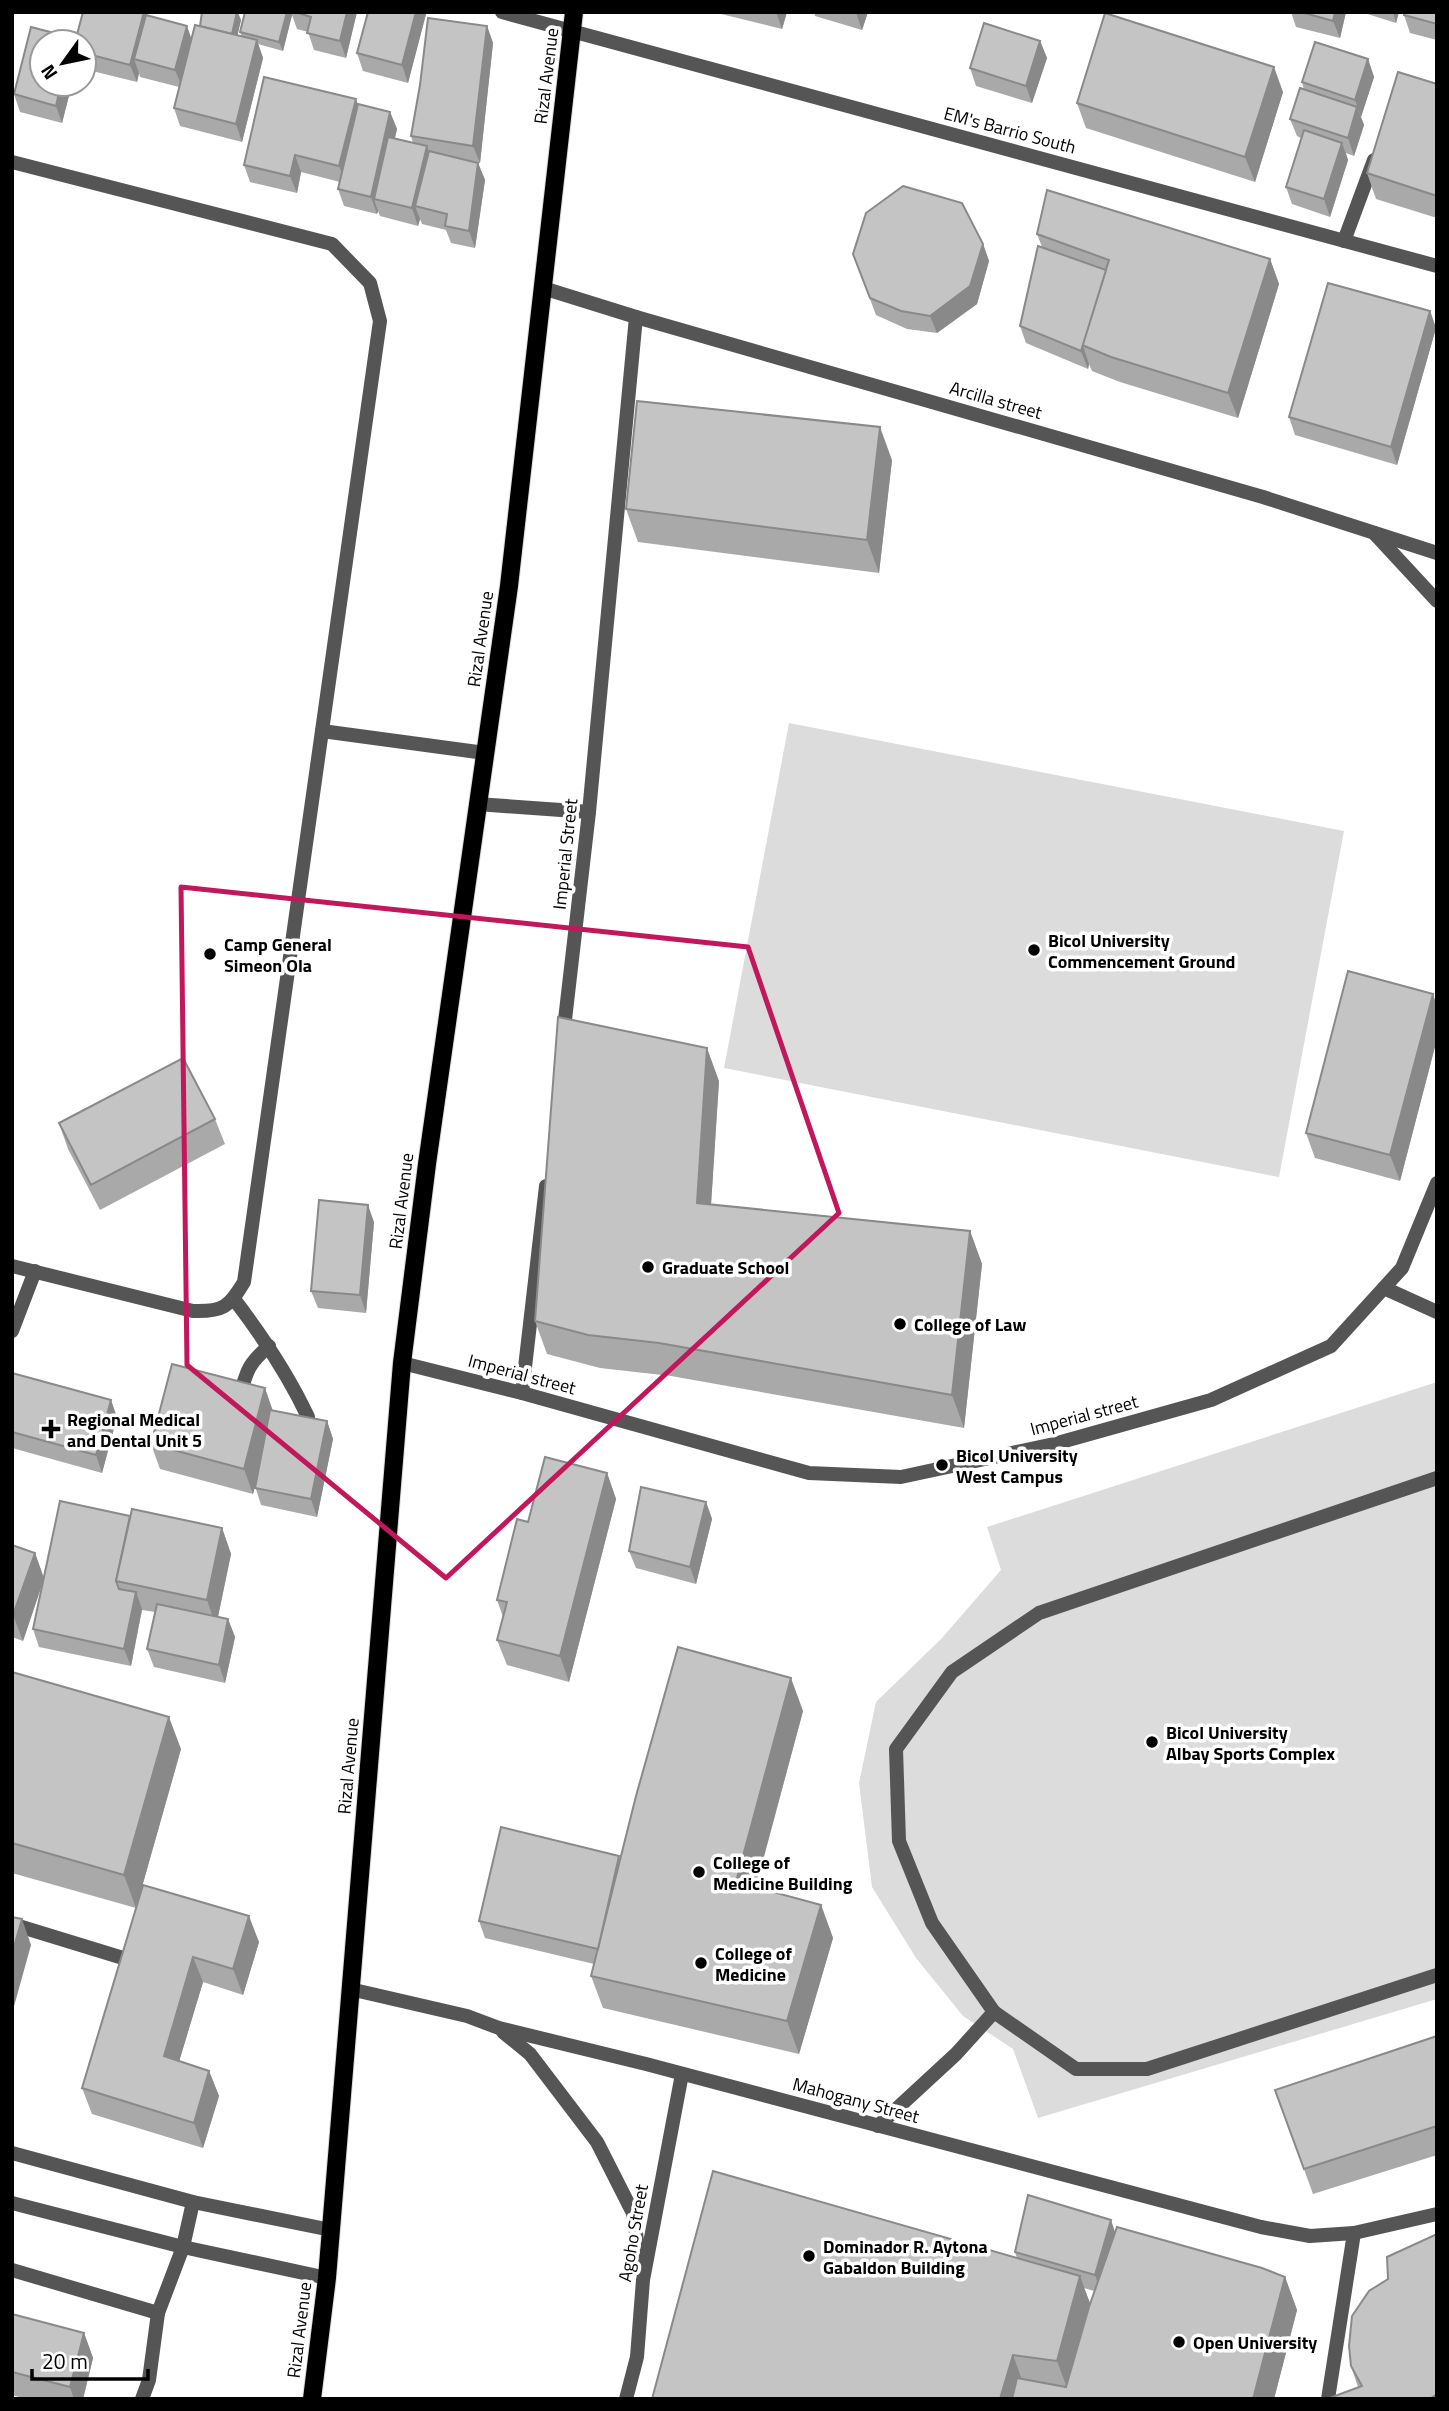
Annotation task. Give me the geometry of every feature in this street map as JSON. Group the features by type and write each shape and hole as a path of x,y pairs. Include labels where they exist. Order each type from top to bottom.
{"main road":[{"name":"Rizal Avenue","path":"312,2399 327,2278 402,1363 427,1164 509,586 574,12"}],"street":[{"name":"EM's Barrio South","path":"502,12 1437,266"},
{"path":"1344,241 1381,142"},
{"path":"12,162 332,244 370,283 380,321 244,1282 234,1299 215,1311 194,1311 12,1266"},
{"name":"Arcilla street","path":"542,288 1263,497 1437,553"},
{"name":"Imperial Street","path":"562,1047 589,812 636,317"},
{"path":"1373,532 1437,601"},
{"path":"322,731 485,753"},
{"path":"477,804 589,812"},
{"name":"Imperial Street","path":"522,1394 548,1172"},
{"name":"Imperial street","path":"402,1363 809,1473 901,1477 1054,1444 1211,1400 1331,1346 1402,1268 1437,1182"},
{"path":"12,1331 35,1271"},
{"path":"1384,1288 1437,1312"},
{"path":"234,1299 270,1346 308,1417"},
{"path":"239,1398 252,1361 270,1346"},
{"path":"1437,1478 1039,1613 952,1672 896,1749 899,1841 932,1923 994,2012 1076,2069 1147,2069 1437,1975"},
{"path":"12,1924 123,1958"},
{"name":"Mahogany Street","path":"350,1989 467,2017 499,2028 1261,2227 1310,2236 1354,2234 1437,2214"},
{"path":"878,2126 956,2054 994,2012"},
{"path":"499,2028 530,2054 597,2142 633,2213 643,2280"},
{"name":"Agoho Street","path":"626,2399 637,2357 643,2280 682,2074"},
{"path":"12,2153 193,2202 331,2230"},
{"path":"142,2399 149,2380 158,2313 183,2247 193,2202"},
{"path":"12,2203 183,2247 327,2278"},
{"path":"1328,2399 1354,2234"},
{"path":"12,2270 158,2313"}],"highlighted area":[{"path":"181,887 748,947 839,1213 446,1578 187,1365"}],"shaded area":[{"name":"Bicol University Commencement Ground","path":"789,723 1344,831 1279,1177 724,1068"},
{"name":"Bicol University Albay Sports Complex","path":"1437,1382 1437,1999 1038,2118 1013,2049 963,2016 916,1958 872,1887 859,1783 876,1702 942,1638 1001,1570 987,1527"}],"building":[{"path":"83,12 144,12 130,65 98,57 98,28 79,28"},
{"path":"202,12 237,12 232,34 200,26"},
{"path":"245,12 287,12 279,42 240,32"},
{"path":"295,12 347,12 340,41 307,33 311,17"},
{"path":"368,12 416,12 402,65 357,53"},
{"path":"1301,12 1335,12 1333,21"},
{"path":"1405,12 1437,12 1437,24 1404,15"},
{"path":"1105,13 1274,67 1245,157 1077,103"},
{"path":"146,15 187,26 175,70 134,59"},
{"path":"428,18 487,26 473,146 411,136"},
{"path":"984,23 1040,41 1026,86 970,68"},
{"path":"195,25 257,40 236,124 174,108"},
{"path":"28,39 28,98 14,94"},
{"path":"1315,42 1368,59 1355,100 1302,82"},
{"path":"1398,72 1437,84 1437,196 1367,173"},
{"path":"264,77 356,99 339,166 295,155 290,176 244,165"},
{"path":"1300,88 1357,107 1348,138 1290,119"},
{"path":"28,98 58,98 56,106"},
{"path":"358,104 390,112 371,197 338,189"},
{"path":"1304,130 1342,143 1324,199 1286,187"},
{"path":"388,137 427,146 412,208 374,199"},
{"path":"429,151 478,163 469,231 445,226 447,214 415,206"},
{"path":"903,186 962,203 983,244 970,286 930,316 901,311 870,298 853,254 866,213"},
{"path":"1047,190 1270,259 1228,393 1111,357 1082,345 1109,260 1037,234"},
{"path":"1038,246 1106,270 1081,351 1020,326"},
{"path":"1328,283 1430,311 1391,447 1289,417"},
{"path":"637,401 880,427 867,540 626,509"},
{"path":"1348,971 1433,994 1390,1155 1306,1133"},
{"path":"558,1017 707,1048 697,1203 970,1231 952,1395 659,1343 588,1335 535,1321"},
{"path":"183,1058 215,1119 91,1185 59,1123"},
{"path":"319,1200 368,1205 360,1295 311,1291"},
{"path":"172,1364 265,1388 244,1469 151,1444"},
{"path":"12,1373 111,1400 96,1455 12,1432"},
{"path":"270,1410 327,1421 311,1499 255,1488"},
{"path":"545,1457 607,1473 560,1656 497,1640 507,1602 497,1600 517,1519 528,1522"},
{"path":"641,1487 706,1502 690,1567 629,1551"},
{"path":"60,1501 130,1516 116,1581 119,1589 136,1592 124,1649 33,1629"},
{"path":"132,1509 222,1528 207,1600 116,1581"},
{"path":"12,1545 35,1553 13,1615 12,1615"},
{"path":"157,1604 228,1619 219,1665 147,1649"},
{"name":"College of Medicine Building","path":"678,1647 791,1678 736,1882 821,1905 787,2021 591,1976 636,1796"},
{"path":"12,1672 169,1717 124,1875 12,1843"},
{"path":"501,1827 619,1856 598,1949 479,1921"},
{"path":"143,1885 249,1916 233,1969 193,1957 164,2056 209,2071 194,2123 82,2088"},
{"path":"12,1917 22,1919 12,1954"},
{"path":"1437,2036 1437,2126 1304,2169 1275,2090"},
{"name":"Dominador R. Aytona Gabaldon Building","path":"713,2171 1080,2276 1057,2361 1013,2355 1000,2399 652,2399"},
{"path":"1028,2195 1111,2220 1095,2275 1015,2252"},
{"path":"1117,2227 1285,2277 1253,2399 1012,2399 1017,2378 1066,2387 1089,2307"},
{"path":"1437,2234 1437,2394 1430,2399 1327,2399 1362,2386 1351,2366 1349,2346 1352,2316 1369,2291 1388,2279 1387,2257"},
{"path":"12,2314 84,2333 70,2387 12,2372"}],"place":[{"name":"Bicol University Commencement Ground","path":"1034,950"},
{"name":"Camp General Simeon Ola","path":"210,954"},
{"name":"Graduate School","path":"648,1267"},
{"name":"College of Law","path":"900,1324"},
{"name":"Regional Medical and Dental Unit 5","path":"51,1429"},
{"name":"Bicol University West Campus","path":"942,1465"},
{"name":"Bicol University Albay Sports Complex","path":"1152,1742"},
{"name":"College of Medicine Building","path":"699,1872"},
{"name":"College of Medicine","path":"701,1963"},
{"name":"Dominador R. Aytona Gabaldon Building","path":"809,2256"},
{"name":"Open University","path":"1179,2342"}]}
